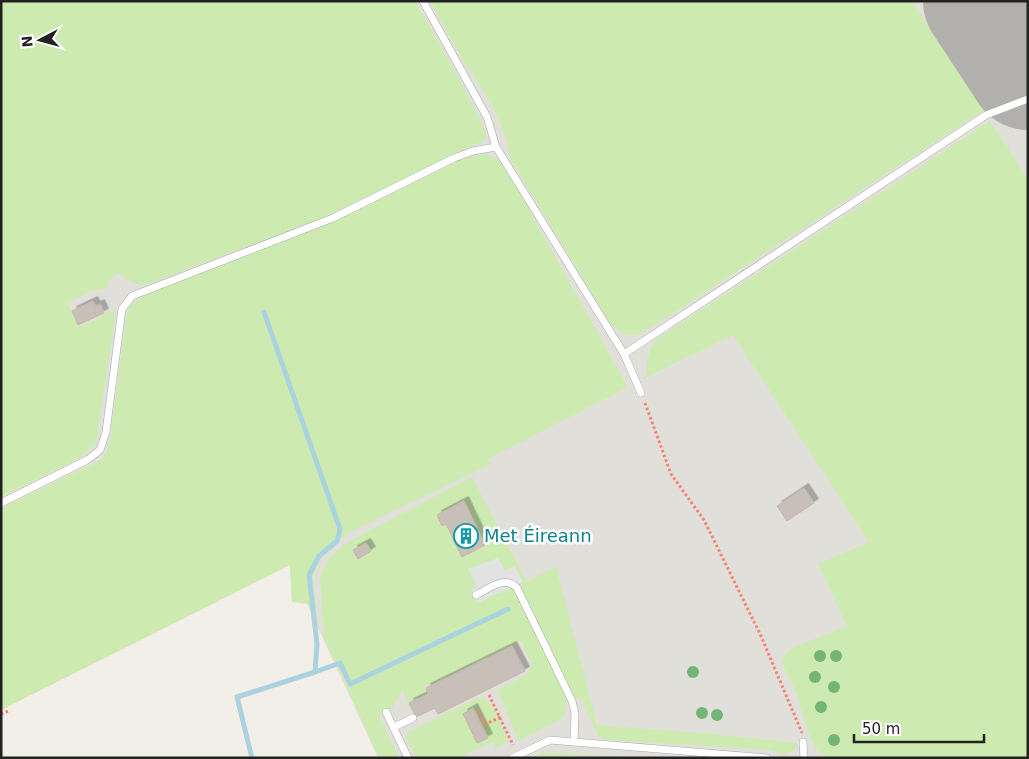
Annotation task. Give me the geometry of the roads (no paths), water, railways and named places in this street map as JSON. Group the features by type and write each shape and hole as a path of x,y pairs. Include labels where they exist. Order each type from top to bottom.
{"lane":[{"path":"423,1 488,117 496,147 624,354 641,393"},
{"path":"624,354 986,115 1028,99"},
{"path":"1,503 87,460 100,450 106,432 121,314 124,303 132,296 333,218 473,150 496,147"},
{"path":"476,595 504,582 508,582 517,588 572,701 575,713 574,742"},
{"path":"386,712 408,758"},
{"path":"394,727 413,718"},
{"path":"512,758 550,740 767,758"},
{"path":"803,742 804,758"}],"waterway":[{"path":"264,312 340,529 337,541 319,556 309,575 317,644 315,672 340,663 350,684 508,609"},
{"path":"252,758 237,697 315,672"}],"place":[{"name":"Met Éireann","path":"466,536"}]}
